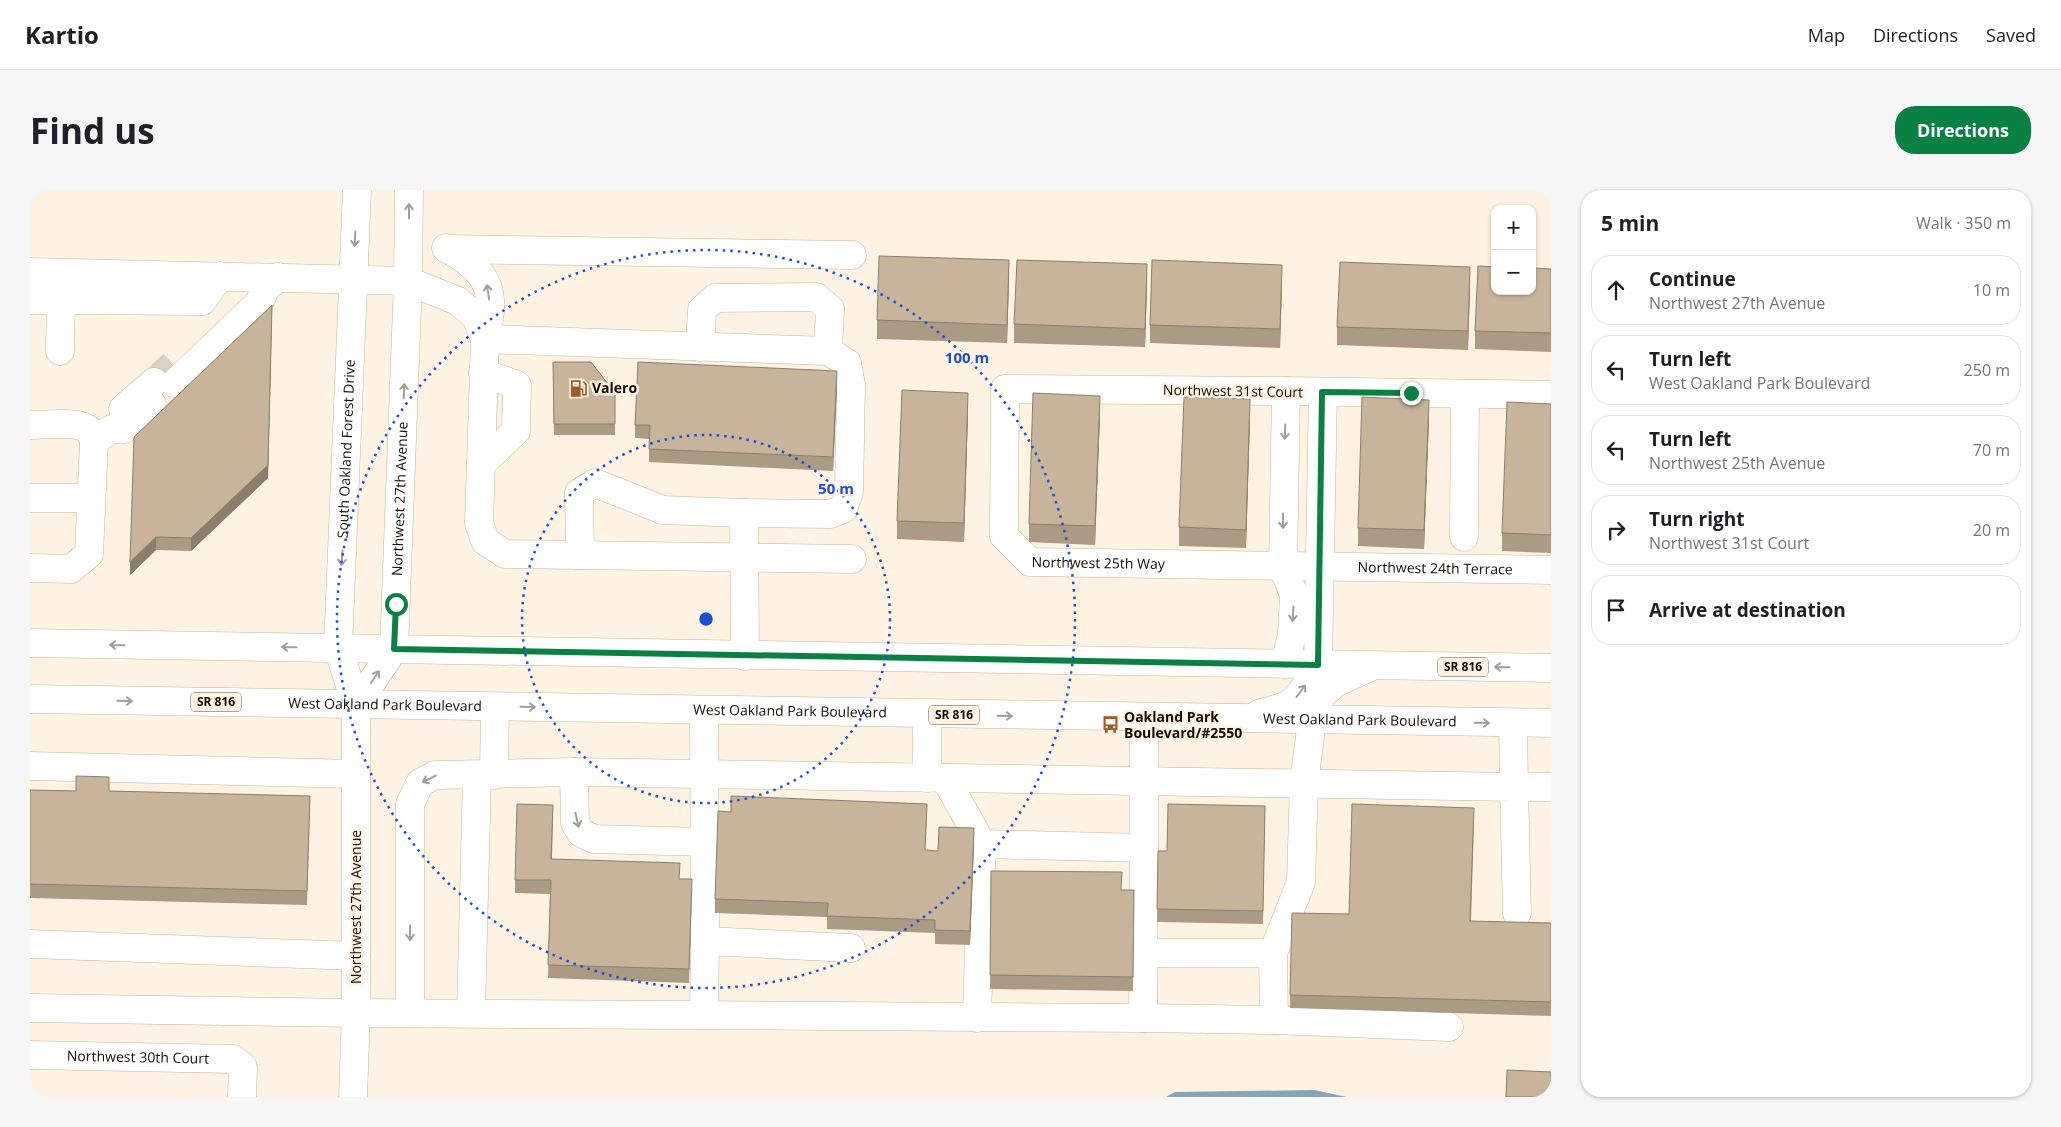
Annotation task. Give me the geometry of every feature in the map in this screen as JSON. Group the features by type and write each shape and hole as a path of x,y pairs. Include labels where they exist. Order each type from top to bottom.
{"street":[{"name":"South Oakland Forest Drive","path":"356,705 338,647 357,190"},
{"name":"Northwest 27th Avenue","path":"394,649 408,281 409,190"},
{"path":"408,248 852,255"},
{"path":"446,248 466,259 483,274 488,288 490,317 484,339 483,373 517,385 516,431 480,464 479,524 485,541 506,554 852,559"},
{"path":"30,272 220,276 271,283 354,279 408,281 458,301 476,317 484,339"},
{"path":"30,300 202,301 220,276"},
{"path":"30,424 76,425 85,427 91,433 102,435 124,428 163,383 250,290 271,283"},
{"path":"700,347 702,310 715,298 816,297 830,309 828,351"},
{"path":"60,351 61,300"},
{"path":"484,339 828,351 847,363 851,385 849,492 843,509 830,514 663,510 595,483 580,494 580,555"},
{"name":"Northwest 31st Court","path":"1005,389 1551,395"},
{"name":"Northwest 25th Way","path":"1005,389 1004,536 1030,562 1318,566"},
{"path":"1285,664 1292,635 1294,595 1283,567 1286,391"},
{"path":"1243,719 1289,706 1301,693 1318,665 1322,392"},
{"path":"1464,537 1465,394"},
{"path":"30,568 71,568 89,554 91,498 102,435"},
{"path":"1284,474 1322,475"},
{"path":"30,498 91,498"},
{"path":"744,513 745,656"},
{"name":"Northwest 24th Terrace","path":"1318,566 1551,570"},
{"name":"SR 816","path":"30,643 1551,668"},
{"path":"356,705 394,649"},
{"path":"1274,1020 1273,953 1301,882 1304,783 1312,721 1321,696 1335,683 1374,666"},
{"name":"West Oakland Park Boulevard","path":"30,699 1551,724"},
{"name":"Northwest 27th Avenue","path":"353,1097 356,1012 356,705"},
{"path":"471,1012 485,775 495,707"},
{"path":"704,710 704,1014"},
{"path":"927,715 936,778 982,844 977,1018"},
{"path":"1143,1018 1144,718"},
{"path":"1513,723 1517,913"},
{"path":"30,766 356,774"},
{"path":"574,772 575,823 581,833 594,839 704,842"},
{"path":"410,1013 410,804 420,783 435,775 574,772 1551,787"},
{"path":"982,844 1144,848"},
{"path":"705,941 850,948"},
{"path":"30,944 356,956"},
{"path":"1144,953 1273,953"},
{"path":"30,1008 410,1013 1143,1018 1274,1020 1449,1027"},
{"name":"Northwest 30th Court","path":"30,1055 233,1058 243,1067 242,1097"}],"water":[{"path":"1314,1090 1347,1097 1166,1097 1175,1092"}],"building":[{"path":"879,256 1009,260 1007,325 877,320"},
{"path":"1017,260 1147,264 1145,329 1014,324"},
{"path":"1152,260 1282,265 1280,329 1150,325"},
{"path":"1340,262 1470,267 1468,331 1337,327"},
{"path":"1478,266 1491,267 1491,295 1536,295 1536,268 1551,269 1551,333 1475,331"},
{"path":"272,305 268,465 191,538 156,537 130,562 134,437"},
{"name":"Valero","path":"553,362 591,362 615,393 615,424 554,424"},
{"path":"638,362 837,371 833,457 649,449 650,425 635,425"},
{"path":"902,390 968,393 964,523 897,521"},
{"path":"1033,393 1100,396 1095,526 1029,524"},
{"path":"1184,397 1250,399 1246,530 1179,527"},
{"path":"1362,397 1429,400 1424,530 1358,528"},
{"path":"1507,402 1551,404 1551,535 1502,533"},
{"path":"76,776 109,777 109,791 310,796 307,891 30,884 30,790 76,791"},
{"path":"731,796 927,804 925,850 938,851 939,827 974,828 970,931 935,930 935,920 827,916 828,903 715,899 718,811 731,812"},
{"path":"517,804 553,805 551,859 680,863 679,879 692,879 689,969 548,965 551,880 515,880"},
{"path":"1168,804 1265,806 1263,911 1157,909 1158,851 1167,851"},
{"path":"1352,804 1474,808 1470,921 1551,923 1551,1002 1290,995 1292,913 1349,914"},
{"path":"991,871 1122,872 1121,890 1134,890 1133,977 990,975"},
{"path":"1507,1070 1551,1072 1551,1097 1506,1097"}],"tunnel":[{"path":"154,382 173,364"}],"place":[{"name":"Valero","path":"578,388"},
{"name":"Oakland Park Boulevard/#2550","path":"1110,725"}],"route":[{"path":"396,604 394,649 1318,665 1318,566 1323,452 1322,392 1411,393"}]}
